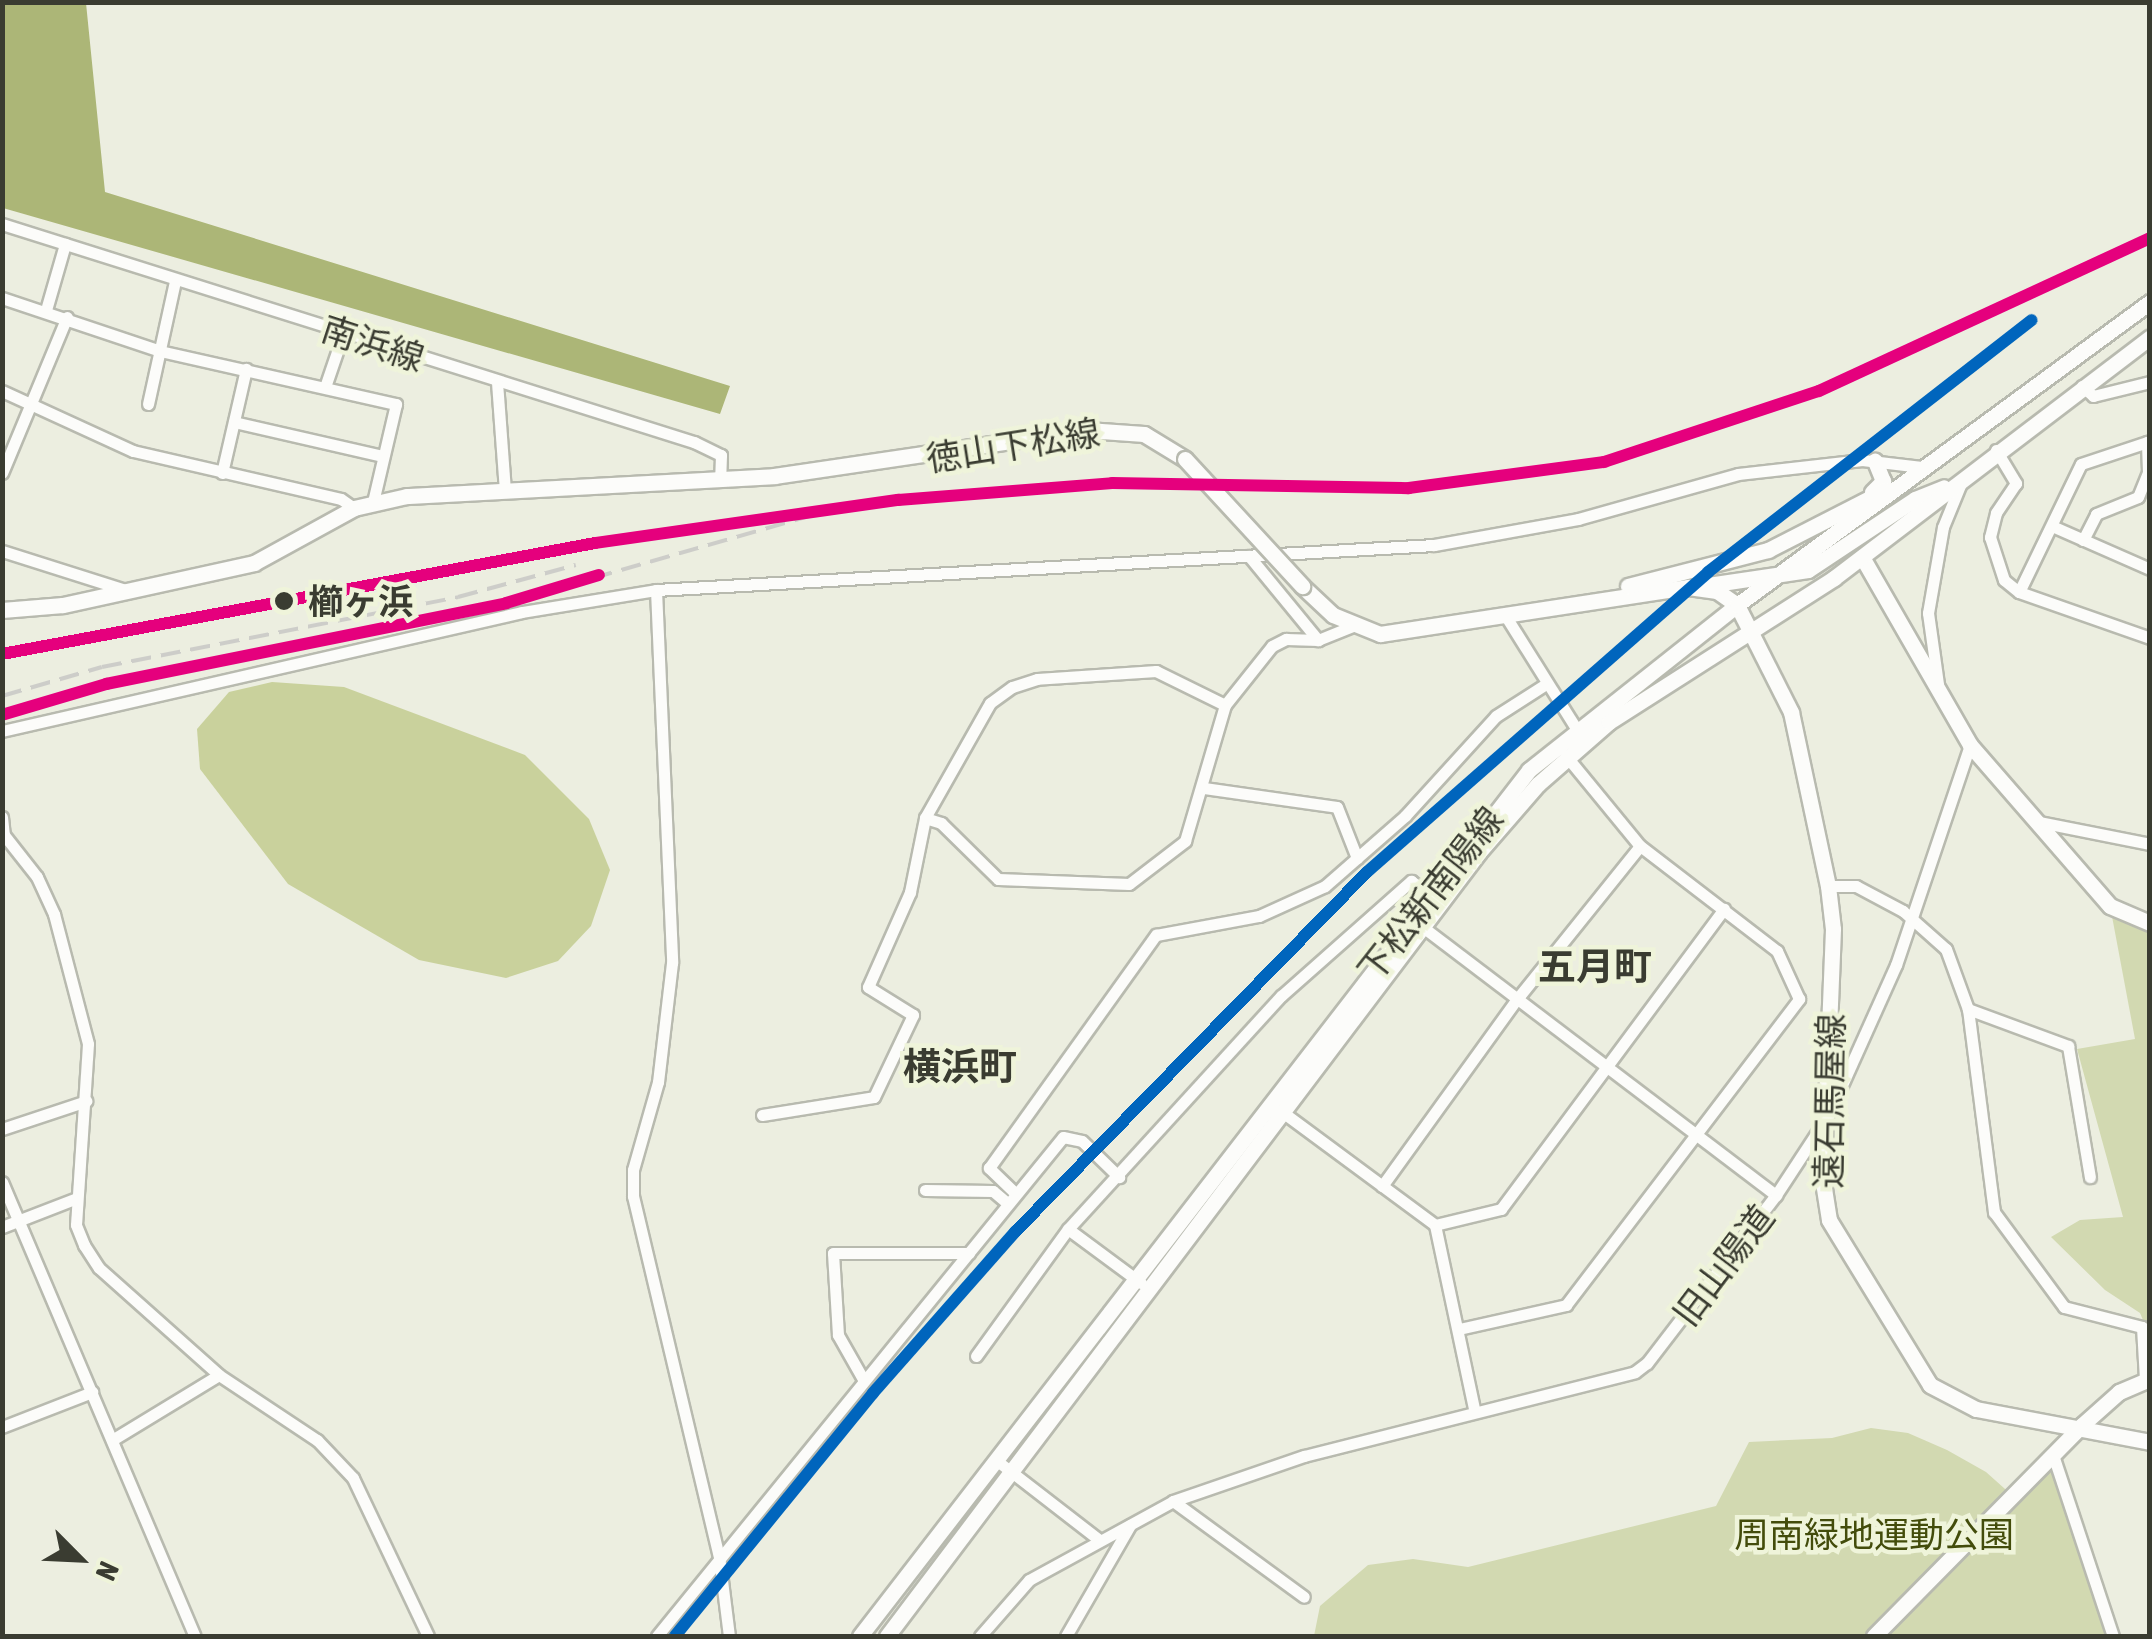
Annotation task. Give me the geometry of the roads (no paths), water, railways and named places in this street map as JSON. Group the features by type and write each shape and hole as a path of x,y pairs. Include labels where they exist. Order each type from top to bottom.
{"main road":[{"name":"下松新南陽線","path":"860,1636 1499,802 1576,728 1891,489 2150,302"},
{"name":"下松新南陽線","path":"887,1636 1510,816 1566,756 1862,556 1996,450 2150,337"},
{"name":"徳山下松線","path":"2,610 129,590 276,555 354,508 373,502 720,478 910,460 1122,428 1165,444 1185,459 1302,586 1352,626"},
{"path":"1532,610 1768,550 1872,492 1883,481 1875,461"},
{"path":"1352,626 1380,634 1688,587 1776,580 1808,570 1915,498 1962,480"},
{"path":"1872,492 1891,489"},
{"path":"1862,556 1970,745 2110,906 2150,923"},
{"path":"1688,587 1717,592 1737,605 1752,631"},
{"name":"遠石馬屋線","path":"1752,631 1791,712 1828,886 1833,929 1823,1182 1828,1220 1930,1385 1976,1409 2082,1424 2150,1442"},
{"path":"1874,1636 2082,1424 2147,1379"}],"street":[{"name":"南浜線","path":"2,224 694,442 721,455 720,478"},
{"path":"46,310 65,244"},
{"path":"148,404 175,281"},
{"path":"2,298 160,351 396,404 373,502"},
{"path":"2,473 34,406 66,317"},
{"path":"325,387 344,334"},
{"path":"222,473 246,368"},
{"path":"497,382 505,491"},
{"path":"2082,386 2092,396 2150,382"},
{"path":"2,391 133,451 341,499 354,508"},
{"path":"234,422 383,456"},
{"path":"2019,592 2081,464 2148,442 2148,472 2138,497 2096,514 2083,540"},
{"path":"1996,450 2016,483 1996,514 1993,562 2019,592 2150,638"},
{"path":"2,731 522,612 656,590 1249,556 1508,534 1738,474 1875,461 1922,467"},
{"path":"1938,690 1928,613 1943,528 1962,480"},
{"path":"2052,526 2150,569"},
{"path":"2,550 129,590"},
{"path":"1249,556 1318,640"},
{"path":"656,590 672,963 658,1082 634,1170 633,1196 719,1556 728,1636"},
{"path":"1505,615 1576,728"},
{"path":"924,818 941,823 998,879 1129,884 1185,841 1204,788 1225,705 1272,646 1286,639 1318,640 1352,626"},
{"path":"762,1115 874,1097 914,1014 868,987 910,892 924,818 990,703 1012,687 1037,679 1156,671 1225,705"},
{"path":"1010,1197 989,1168 1156,935 1259,916 1325,886 1358,858 1496,716 1546,684"},
{"name":"旧山陽道","path":"980,1636 1029,1580 1097,1538 1173,1501 1474,1408 1635,1372 1673,1332 1776,1195 1828,1114 1913,918 1970,745"},
{"path":"1460,1329 1566,1305 1800,998 1777,951 1640,846 1566,756"},
{"path":"1204,788 1338,807 1358,858"},
{"path":"2,817 4,835 36,876 54,914 88,1044 76,1225 99,1268 219,1375 317,1440 353,1478 428,1636"},
{"path":"2039,822 2150,844"},
{"path":"1382,1186 1517,998 1640,846"},
{"path":"976,1356 1068,1229 1281,996 1411,881 1430,894"},
{"path":"1828,886 1856,886 1913,918 1946,950 1968,1008 1994,1212 2064,1307 2142,1327 2147,1379"},
{"path":"1435,1224 1500,1209 1724,909"},
{"path":"1424,928 1602,1068 1697,1132 1776,1195"},
{"path":"1968,1008 2068,1046 2090,1177"},
{"path":"2,1130 86,1101"},
{"path":"1269,1103 1435,1224 1474,1408"},
{"path":"657,1636 969,1253 1010,1197 1063,1137 1082,1142 1116,1173"},
{"path":"2,1182 195,1636"},
{"path":"924,1190 993,1192 1010,1197"},
{"path":"2,1227 77,1198"},
{"path":"1068,1229 1150,1290"},
{"path":"863,1379 838,1335 833,1253 969,1253"},
{"path":"112,1440 219,1375"},
{"path":"2,1427 92,1392"},
{"path":"2053,1455 2112,1636"},
{"path":"996,1460 1097,1538"},
{"path":"1173,1501 1304,1596"},
{"path":"1066,1636 1130,1525"}],"railway":[{"path":"2,715 106,684 506,603 831,510"},
{"path":"2,696 102,667 458,597 576,565"}],"place":[{"name":"櫛ヶ浜","path":"284,601"}],"district":[{"name":"五月町","path":"1595,967"},
{"name":"横浜町","path":"960,1067"}],"park label":[{"name":"周南緑地運動公園","path":"1874,1534"}]}
